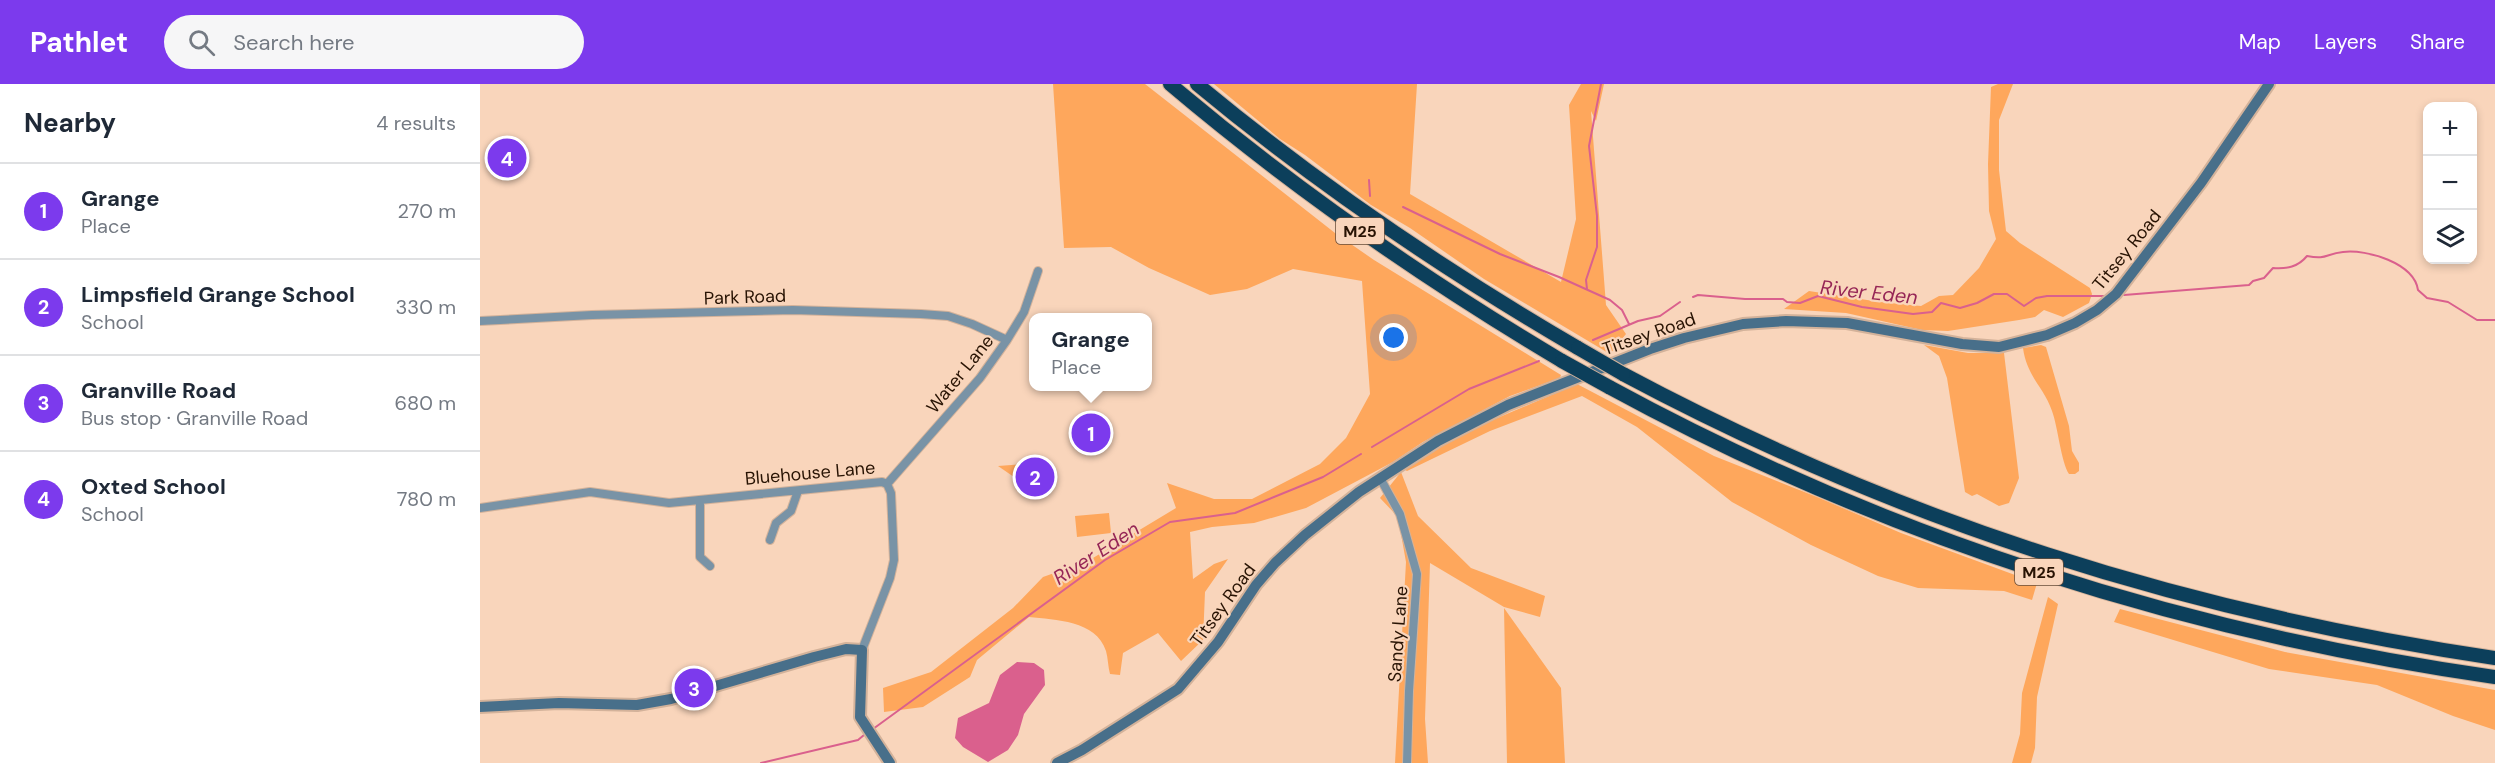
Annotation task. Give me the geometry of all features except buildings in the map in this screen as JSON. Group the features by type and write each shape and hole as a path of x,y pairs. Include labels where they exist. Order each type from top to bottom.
{"highway":[{"name":"M25","path":"1170,84 1261,158 1361,232 1466,302 1562,361 1722,445 1836,496 1925,532 2042,574 2142,604 2285,640 2495,677"},
{"name":"M25","path":"1197,84 1264,138 1380,223 1472,285 1623,374 1794,459 1894,501 2031,551 2150,587 2247,612 2372,638 2495,658"}],"main road":[{"name":"Titsey Road","path":"1057,763 1082,750 1178,689 1218,642 1256,585 1275,563 1305,536 1380,477 1438,441 1508,405 1650,350 1714,330 1776,322 1821,321 1868,326 1962,344 1999,347 2047,335 2068,327 2097,310 2116,294 2201,183 2269,84"},
{"path":"480,707 559,703 637,705 671,699 846,649 862,650"},
{"name":"Bluehouse Lane","path":"862,650 860,717 890,763"}],"street":[{"name":"Water Lane","path":"887,484 980,378 1007,340 1024,312 1038,271"},
{"name":"Park Road","path":"480,321 592,315 793,310 921,314 948,316 1007,340"},
{"name":"Sandy Lane","path":"1380,477 1400,514 1417,574 1409,691 1407,763"},
{"name":"Bluehouse Lane","path":"480,508 590,492 659,502 700,502 756,493 874,481 887,484 891,493 893,511 894,560 862,650"},
{"path":"770,540 776,523 791,511 798,490"},
{"path":"700,502 700,557 710,567"}],"shaded area":[{"path":"1053,84 1145,84 1335,233 1374,260 1561,375 1560,378 1510,396 1306,508 1254,523 1212,527 1190,532 1193,579 1214,564 1228,559 1205,592 1203,640 1181,661 1158,633 1123,653 1120,675 1110,674 1106,651 1101,641 1093,633 1084,627 1062,621 1029,617 977,660 970,677 923,707 884,712 883,688 931,672 1013,608 1043,577 1088,561 1176,508 1167,483 1214,499 1252,499 1320,464 1346,438 1370,394 1362,281 1293,269 1247,289 1210,295 1149,268 1111,247 1064,248"},
{"path":"1214,84 1417,84 1410,194 1561,282 1576,219 1569,105 1581,84 1604,84 1596,121 1591,111 1606,305 1626,334 1610,354 1484,279 1410,228 1371,205 1280,139"},
{"path":"1998,84 2013,84 1999,120 1999,170 2006,231 2020,243 2090,288 2092,294 2089,303 2063,317 2044,310 2035,317 1948,331 1922,330 1846,313 1784,309 1809,291 1921,306 1939,296 1953,295 1979,268 1996,239 1989,211 1988,164 1991,87"},
{"path":"1924,345 1968,353 2004,353 2019,478 2009,503 1999,506 1977,494 1972,496 1965,492 1947,378 1939,356"},
{"path":"2041,345 2046,347 2069,426 2072,451 2079,463 2079,471 2075,474 2069,474 2066,469 2052,411 2025,358 2023,348"},
{"path":"1577,384 1714,456 1901,533 2037,583 2032,600 2004,591 1918,588 1878,576 1811,545 1732,502 1637,427 1582,396 1490,431 1407,471 1402,468 1481,425"},
{"path":"1035,463 1043,493 1035,498 1020,481 998,466"},
{"path":"1401,472 1418,516 1471,568 1545,596 1540,617 1504,607 1430,563 1425,719 1428,763 1395,763 1406,562 1398,517 1380,498"},
{"path":"1109,513 1111,533 1077,537 1075,516"},
{"path":"2048,597 2058,604 2037,697 2035,748 2031,763 2012,763 2020,734 2022,693"},
{"path":"1504,608 1561,688 1565,763 1507,763"},
{"path":"2120,609 2285,652 2495,690 2495,730 2453,716 2377,685 2269,669 2114,622"},
{"path":"1017,662 1034,663 1044,670 1045,685 1024,714 1018,735 1008,750 988,762 963,747 955,738 958,718 989,703 1000,675"}],"waterway":[{"path":"1587,289 1586,280 1597,247 1597,216 1589,146 1601,84"},
{"path":"1369,180 1370,196"},
{"path":"1403,207 1500,254 1610,300 1622,310 1629,324"},
{"name":"River Eden","path":"2124,295 2249,285 2253,281 2264,278 2273,268 2292,266 2300,263 2307,256 2322,257 2353,252 2376,256 2399,265 2415,280 2418,290 2427,298 2448,302 2477,320 2495,320"},
{"name":"River Eden","path":"1693,297 1698,295 1783,299 1787,302 1800,303 1818,296 1862,307 1913,314 1932,312 1941,303 1960,308 1977,303 1994,294 2007,294 2024,306 2036,298 2047,296 2104,296"},
{"name":"River Eden","path":"1593,340 1638,321 1660,316 1680,302"},
{"name":"River Eden","path":"1372,447 1469,389 1539,361"},
{"name":"River Eden","path":"873,729 1105,560 1170,522 1235,513 1323,477 1361,454"},
{"name":"River Eden","path":"761,763 858,740 864,735"}],"place":[{"name":"Oxted School","path":"507,158"},
{"name":"Grange","path":"1091,433"},
{"name":"Limpsfield Grange School","path":"1035,477"},
{"name":"Granville Road","path":"694,688"}]}
